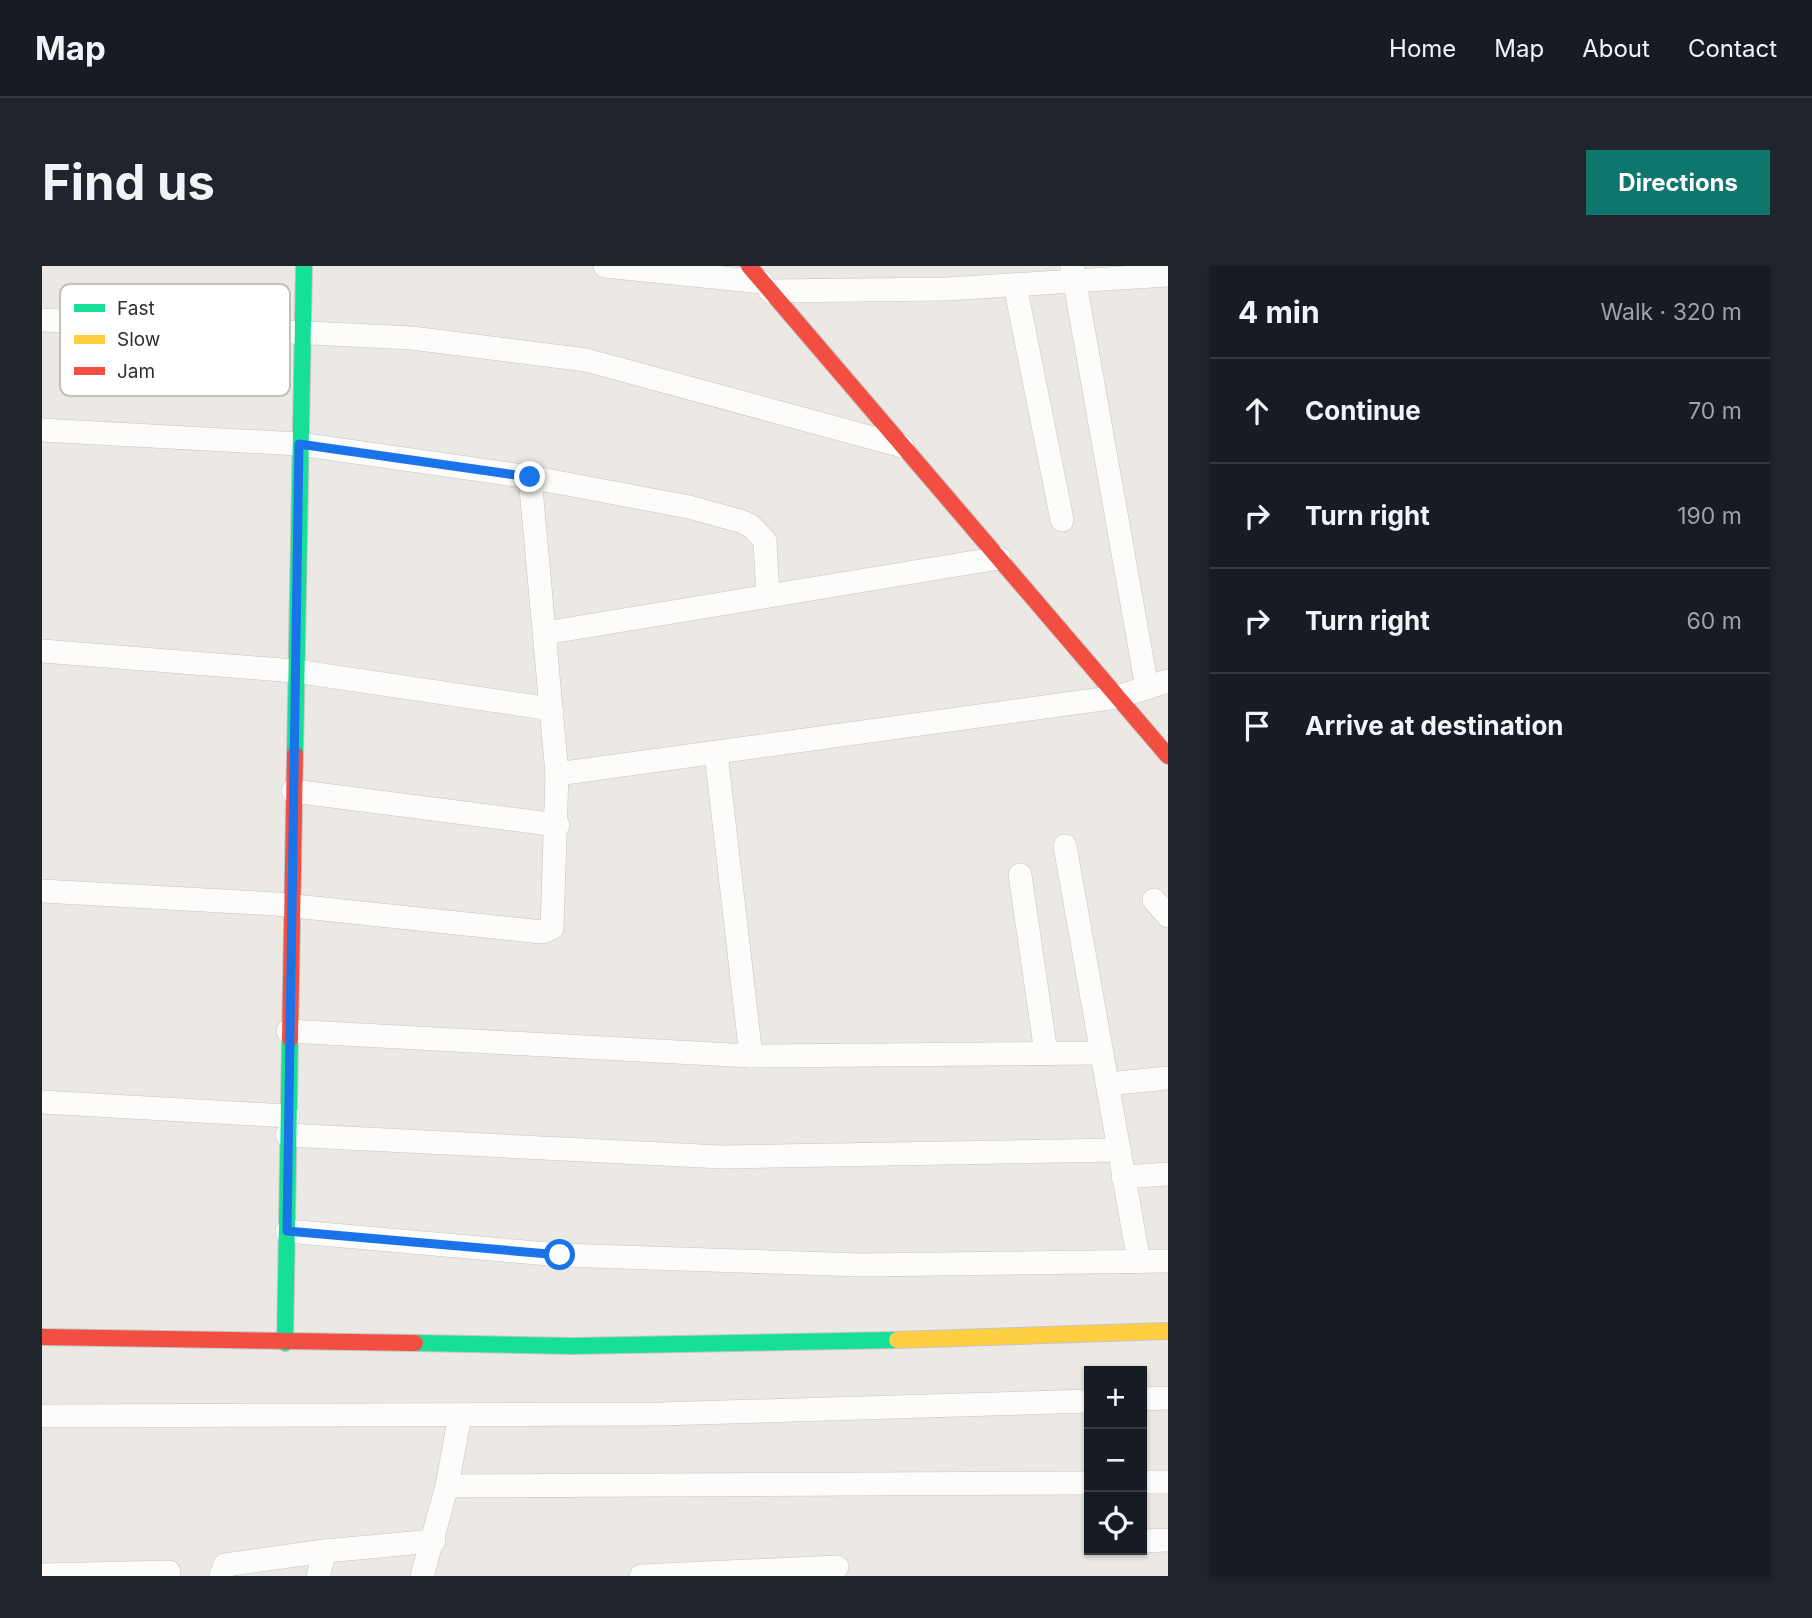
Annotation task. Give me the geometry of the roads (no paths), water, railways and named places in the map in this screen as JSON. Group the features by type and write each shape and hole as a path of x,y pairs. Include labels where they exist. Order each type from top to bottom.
{"street":[{"path":"285,1343 288,1031 304,266"},
{"path":"605,266 760,279 948,289 1015,285 1073,274 1168,275"},
{"path":"557,774 1117,696 1157,684 1073,274"},
{"path":"760,279 1168,756"},
{"path":"1015,285 1062,520"},
{"path":"42,320 60,321"},
{"path":"290,332 412,338 586,360 902,446"},
{"path":"42,430 299,444 628,494 740,520 751,526 765,541 768,596"},
{"path":"42,891 291,906 547,931 554,922 557,774 530,477"},
{"path":"545,633 999,558"},
{"path":"42,651 295,671 551,709"},
{"path":"716,753 751,1056"},
{"path":"293,791 558,825"},
{"path":"1065,846 1139,1262"},
{"path":"1020,876 1045,1053"},
{"path":"288,1031 751,1056 1102,1053"},
{"path":"1107,1084 1168,1078"},
{"path":"42,1102 288,1125 722,1157 1119,1150"},
{"path":"1124,1177 1168,1174"},
{"path":"287,1231 560,1255 861,1265 1168,1261"},
{"path":"42,1337 572,1346 1074,1336 1168,1331"},
{"path":"1147,1399 1168,1398"},
{"path":"42,1416 660,1414 1084,1401"},
{"path":"422,1576 434,1541 447,1486 460,1415"},
{"path":"1147,1482 1168,1482"},
{"path":"447,1486 1084,1483"},
{"path":"1147,1541 1168,1540"},
{"path":"221,1576 225,1565 325,1551 434,1541"},
{"path":"318,1576 325,1551"},
{"path":"640,1576 837,1567"},
{"path":"42,1575 169,1572"}]}
